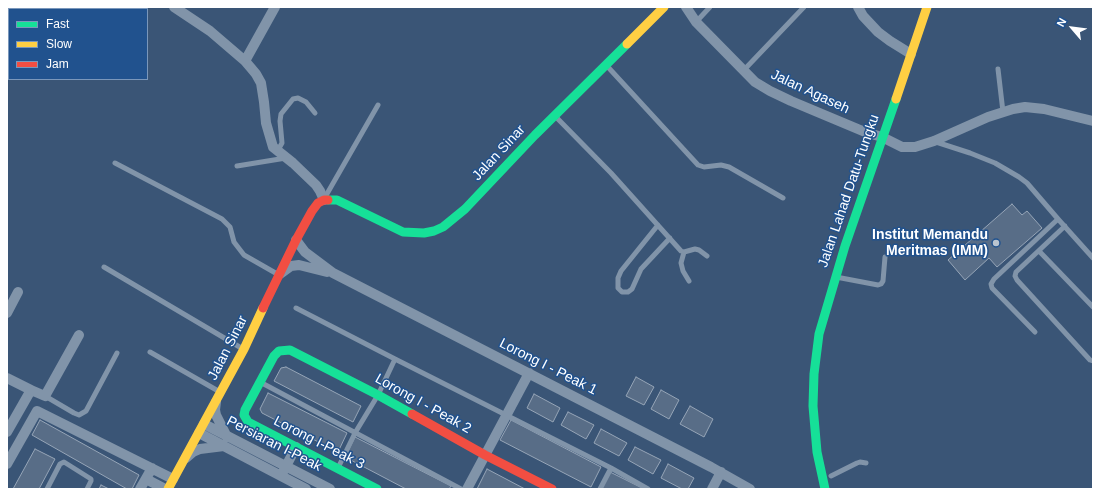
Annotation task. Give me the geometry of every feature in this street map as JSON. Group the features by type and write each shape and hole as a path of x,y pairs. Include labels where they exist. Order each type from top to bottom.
{"street":[{"path":"174,7 210,31 245,60 256,74 261,83 266,123 273,147 316,185 324,200"},
{"path":"245,60 275,7"},
{"name":"Jalan Sinar","path":"167,489 186,458 244,349 296,240 318,203 324,200 338,200 403,232 424,233 443,227 465,209 554,115 664,7"},
{"name":"Jalan Agaseh","path":"686,7 696,22 755,82 784,98 865,132 882,137 902,147 915,147 934,142 988,117 1012,109 1025,107 1093,121"},
{"path":"858,7 863,16 878,32 911,54"},
{"name":"Jalan Lahad Datu-Tungku","path":"825,489 817,452 813,406 819,334 835,277 927,7"},
{"name":"Lorong I - Peak 1","path":"296,240 305,252 333,273 721,472 750,489"},
{"name":"Lorong I - Peak 1","path":"279,275 286,268 299,265 333,273"},
{"path":"7,313 18,292"},
{"path":"7,378 45,396 79,335"},
{"name":"Lorong I - Peak 2","path":"260,382 274,356 279,351 290,350 378,395 552,489"},
{"path":"468,489 506,414 529,373"},
{"name":"Lorong I-Peak 3","path":"260,382 245,410 244,415 248,422 378,489"},
{"name":"Jalan Lahad Datu-Tungku","path":"814,387 826,460 832,479"},
{"path":"7,432 31,390"},
{"path":"219,396 215,410 226,441"},
{"path":"23,404 173,479"},
{"path":"7,464 37,411"},
{"name":"Persiaran I-Peak","path":"204,424 226,441 286,466 330,489"},
{"path":"199,433 226,441 281,476 306,489"},
{"path":"186,458 193,452 200,449 226,441"},
{"path":"281,476 296,447"},
{"path":"140,489 152,468"},
{"path":"712,489 721,472"},
{"path":"146,479 167,489"}],"lane":[{"path":"696,22 710,7"},
{"path":"743,71 804,7"},
{"path":"606,65 698,165 704,167 721,165 729,167 783,198"},
{"path":"998,69 1003,112"},
{"path":"278,150 282,143 280,121 282,114 293,99 298,98 306,102 315,113"},
{"path":"324,200 378,105"},
{"path":"554,115 611,173 681,251 684,252 695,249 707,256"},
{"path":"934,142 970,153 995,163 1019,177 1027,183 1093,258"},
{"path":"237,166 287,158"},
{"path":"115,163 222,219 230,227 234,242 244,254 279,275"},
{"path":"1035,332 992,288 991,284 994,279 1058,219"},
{"path":"658,225 621,271 618,278 618,288 622,292 628,292 632,289 641,269 670,238"},
{"path":"1065,226 1016,272 1015,276 1090,360 1093,361"},
{"path":"1039,251 1093,307"},
{"path":"684,252 681,263 683,271 689,281"},
{"path":"835,277 878,285 881,284 883,281 885,257"},
{"path":"104,267 244,349"},
{"path":"296,308 506,414 611,468 648,489"},
{"path":"150,352 219,396"},
{"path":"45,396 79,415 86,411 117,353"},
{"path":"338,469 356,433 378,395 395,359"},
{"path":"260,382 461,489"},
{"path":"47,489 60,464 64,462 91,479 87,489"},
{"path":"832,479 857,463 866,463"},
{"path":"600,489 611,468"}],"building":[{"name":"Institut Memandu Meritmas (IMM)","path":"1012,204 1022,215 1027,211 1042,228 997,267 989,258 965,280 948,260"},
{"path":"286,367 361,406 353,422 274,381 281,368"},
{"path":"636,377 654,387 644,405 626,396"},
{"path":"661,390 679,400 669,419 651,409"},
{"path":"268,393 347,433 338,452 262,413 260,409"},
{"path":"534,394 560,408 553,422 527,408"},
{"path":"690,406 713,419 704,437 680,424"},
{"path":"568,412 594,425 586,439 561,425"},
{"path":"40,420 139,475 132,489 127,489 32,435"},
{"path":"511,420 601,467 591,487 500,440"},
{"path":"601,429 627,443 619,456 594,443"},
{"path":"355,437 451,486 449,489 406,489 345,457"},
{"path":"635,447 661,460 653,474 628,460"},
{"path":"35,449 55,459 39,489 13,489"},
{"path":"668,464 694,478 688,489 682,489 661,478"},
{"path":"487,469 525,489 477,489"},
{"path":"610,472 644,489 601,489"},
{"path":"101,485 109,489 99,489"}],"traffic: fast":[{"path":"328,200 337,200 403,232 424,233 443,227 465,209 535,135 627,44"},
{"path":"825,489 817,452 813,406 814,374 819,334 845,246 896,99"},
{"path":"377,489 248,422 244,415 245,410 274,356 279,351 290,350 412,414"}],"traffic: slow":[{"path":"627,44 664,7"},
{"path":"896,99 927,7"},
{"path":"168,489 244,349 263,308"}],"traffic: jam":[{"path":"263,308 296,240 312,211 318,203 328,200"},
{"path":"412,414 485,455 552,489"}],"place":[{"name":"Institut Memandu Meritmas (IMM)","path":"996,243"}]}
